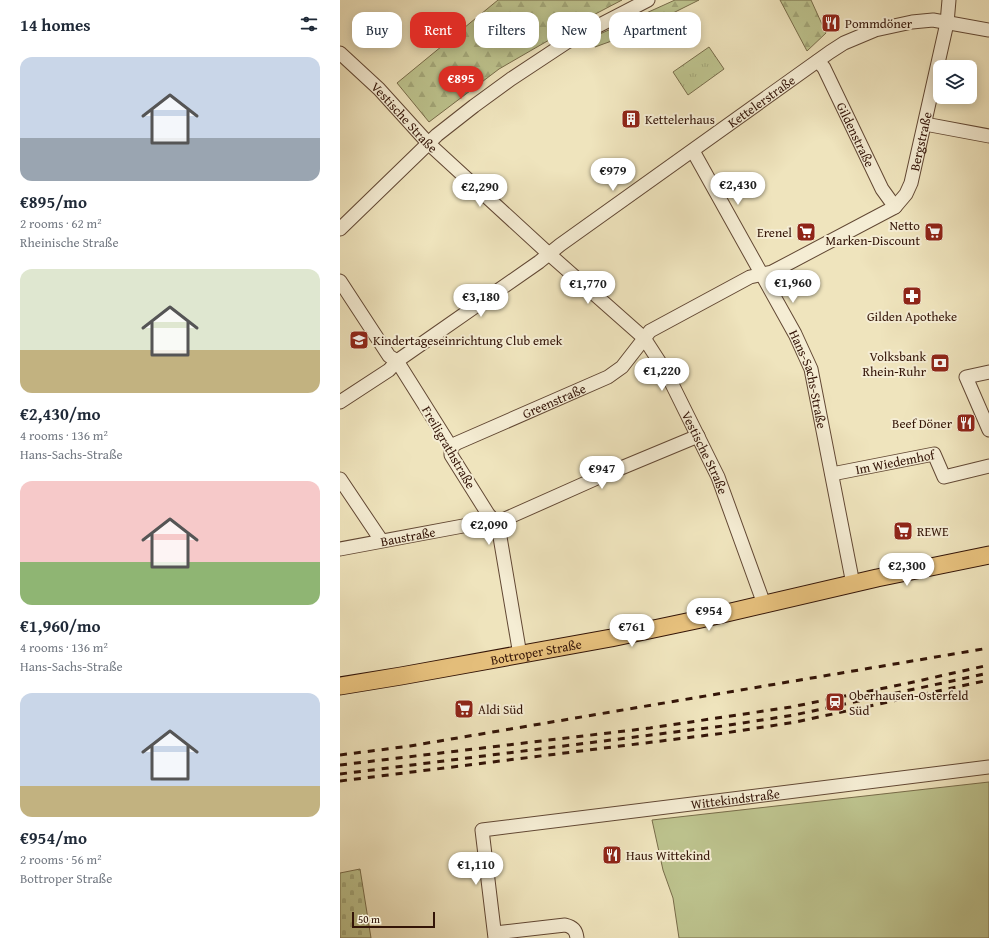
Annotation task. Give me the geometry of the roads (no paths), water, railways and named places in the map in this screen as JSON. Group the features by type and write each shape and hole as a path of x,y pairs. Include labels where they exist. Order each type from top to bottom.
{"main road":[{"name":"Bottroper Straße","path":"340,686 520,655 647,630 989,555"}],"street":[{"path":"340,229 428,143 474,106 542,58 587,31 648,0"},
{"name":"Bergstraße","path":"895,206 906,194 911,183 947,23 949,0"},
{"name":"Kettelerstraße","path":"340,402 389,370 397,361 844,43 875,30 912,22 933,20 989,30"},
{"name":"Vestische Straße","path":"340,53 379,89 428,143 549,254 644,338 666,372 723,489 764,604"},
{"name":"Gildenstraße","path":"818,61 824,68 882,189 895,206"},
{"path":"925,124 989,136"},
{"name":"Hans-Sachs-Straße","path":"693,151 800,345 813,377 853,584"},
{"name":"Greenstraße","path":"451,447 457,443 608,377 622,367 650,331 750,277 772,272 895,206"},
{"name":"Freiligrathstraße","path":"340,280 389,356 397,361 451,447 452,455 488,514 496,523 500,538 520,655"},
{"path":"989,372 966,376 989,430"},
{"name":"Baustraße","path":"340,549 381,540 479,523 496,523 597,478 698,436"},
{"name":"Im Wiedemhof","path":"832,474 934,454 944,477 989,466"},
{"path":"340,479 381,540"},
{"name":"Wittekindstraße","path":"495,935 482,830 989,767"},
{"path":"495,935 566,925 571,926 574,929 577,938"}],"railway":[{"path":"340,755 410,746 989,648"},
{"path":"340,765 650,728 791,707 989,665"},
{"path":"340,774 723,726 794,715 989,673"},
{"path":"340,781 725,733 796,722 989,680"}],"place":[{"name":"Pommdöner","path":"831,23"},
{"name":"Kettelerhaus","path":"631,119"},
{"name":"Erenel","path":"806,232"},
{"name":"Netto Marken-Discount","path":"934,232"},
{"name":"Gilden Apotheke","path":"912,296"},
{"name":"Kindertageseinrichtung Club emek","path":"359,340"},
{"name":"Volksbank Rhein-Ruhr","path":"940,363"},
{"name":"Beef Döner","path":"966,423"},
{"name":"REWE","path":"903,531"},
{"name":"Oberhausen-Osterfeld Süd","path":"835,702"},
{"name":"Aldi Süd","path":"464,709"},
{"name":"Haus Wittekind","path":"612,855"}]}
